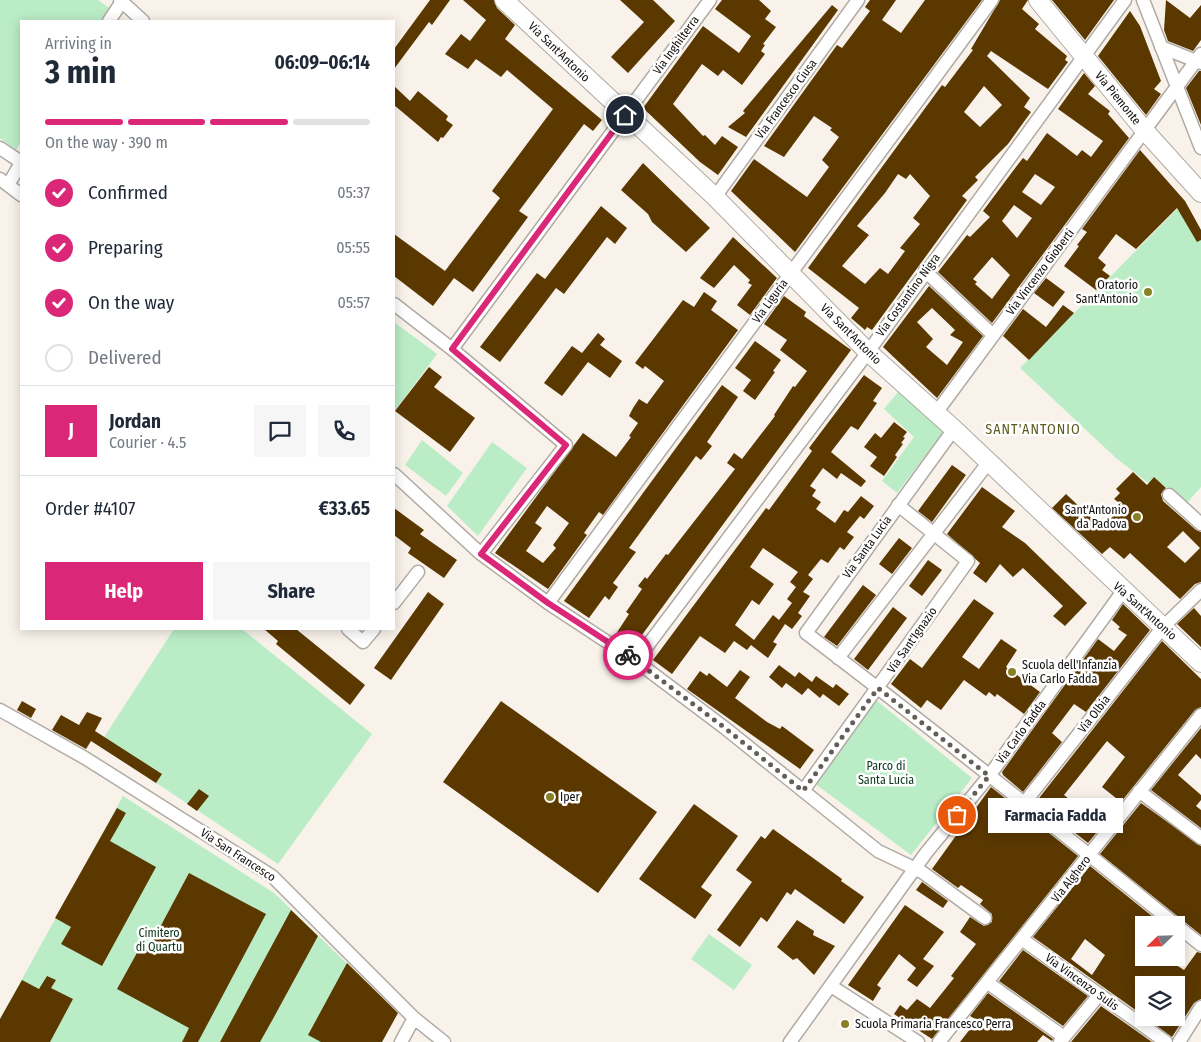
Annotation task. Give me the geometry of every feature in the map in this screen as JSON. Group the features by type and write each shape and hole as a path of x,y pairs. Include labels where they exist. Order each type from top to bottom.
{"street":[{"path":"111,20 122,0 143,20"},
{"name":"Via Sant'Antonio","path":"504,0 715,197 868,352 954,429 988,464 1201,663"},
{"name":"Via Inghilterra","path":"452,349 710,0"},
{"name":"Via Francesco Ciusa","path":"715,197 858,0"},
{"name":"Via Liguria","path":"548,603 992,0"},
{"name":"Via Piemonte","path":"1038,0 1145,131 1201,193"},
{"name":"Via Costantino Nigra","path":"636,661 868,352 925,271 1126,0"},
{"path":"1143,0 1201,148"},
{"path":"1161,47 1199,60"},
{"path":"1171,73 1199,60"},
{"name":"Via Vincenzo Gioberti","path":"936,413 1199,60"},
{"path":"0,148 20,161"},
{"path":"20,163 4,182 20,195"},
{"path":"925,271 993,335"},
{"path":"395,305 452,349 566,445 481,554"},
{"name":"Via Santa Lucia","path":"954,429 806,633 1025,802 1165,916"},
{"path":"838,658 988,464"},
{"path":"395,475 481,554 548,603 636,661 878,851 915,868 985,918"},
{"path":"1169,494 1201,524"},
{"name":"Via Sant'Ignazio","path":"803,791 968,561 898,505"},
{"path":"395,602 418,572"},
{"name":"Via Olbia","path":"1025,802 1163,627 1201,590"},
{"name":"Via Carlo Fadda","path":"790,1042 915,868 989,776 1123,591"},
{"path":"349,630 363,642 373,630"},
{"name":"Via San Francesco","path":"0,710 85,758 272,876 414,1018 444,1042"},
{"name":"Via Alghero","path":"939,1042 1023,940 1201,715"},
{"path":"1139,791 1201,838"},
{"name":"Via Santa Lucia","path":"1185,932 1201,945"},
{"name":"Via Vincenzo Sulis","path":"1023,940 1166,1042"},
{"path":"988,983 1062,1040 1099,995"},
{"path":"831,986 918,1042"},
{"path":"1179,1042 1201,1008"},
{"path":"400,1042 414,1018"}],"green space":[{"path":"0,0 98,0 109,8 102,20 20,20 20,144 16,150 0,138"},
{"name":"Oratorio Sant'Antonio","path":"1185,201 1201,230 1201,487 1186,504 1154,477 1148,483 1116,458 1020,368"},
{"path":"395,323 437,354 395,411"},
{"path":"899,391 944,431 897,493 882,481 914,437 884,409"},
{"path":"422,440 463,473 446,496 405,465"},
{"path":"492,442 527,468 478,536 447,506"},
{"path":"173,630 243,630 372,734 278,864 99,745"},
{"name":"Parco di Santa Lucia","path":"876,700 972,778 911,855 814,783"},
{"name":"Cimitero di Quartu","path":"123,796 274,893 398,1013 382,1042 0,1042 0,1019"},
{"path":"709,934 752,965 734,990 691,959"}],"building":[{"path":"430,0 450,0 432,25 429,22 395,68 395,48"},
{"path":"463,0 494,0 497,8 515,25 505,39 602,120 593,131 584,124 519,211 528,217 473,292 454,278 433,306 395,277 395,235 445,271 500,198 492,191 553,109 507,70 501,77 476,59 468,69 445,54 461,34 470,41 486,20"},
{"path":"620,0 653,0 675,21 628,73 611,57 644,22"},
{"path":"722,0 759,0 771,11 765,19 776,27 763,44 765,45 761,51 765,54 742,85 723,70 718,76 702,64 673,104 703,136 705,135 715,145 722,136 738,147 718,175 700,162 643,108 703,26 739,53 751,36 715,9"},
{"path":"870,0 896,0 882,20 901,33 925,0 982,0 795,252 731,191 754,159 807,197 829,167 822,160 839,137 830,130 832,128 814,116 784,157 764,146 837,45 842,48 870,11 865,7"},
{"path":"1000,0 1028,0 1022,9 1039,24 1035,29 1067,56 1065,60 1068,62 1048,89 991,51 987,56 1030,98 1024,107 1031,112 1008,144 975,177 978,180 962,196 967,200 872,330 867,327 865,330 851,318 859,308 808,268 942,85 945,87 973,50 971,49","holes":["984,86 1002,105 980,127 964,112","898,174 906,179 910,174 930,196 913,218 920,224 900,248 905,251 888,274 880,268 865,284 842,266 869,235 857,226 885,193"]},
{"path":"1052,0 1114,0 1085,40"},
{"path":"1166,0 1190,18 1201,5 1201,40 1193,51 1168,41 1164,30"},
{"path":"832,5 838,10 746,137 728,127 745,113 743,111"},
{"path":"1130,11 1140,26 1161,81 1154,89 1161,94 1146,115 1098,56"},
{"path":"1201,71 1201,125 1186,88"},
{"path":"1084,73 1095,86 1088,94 1110,111 1108,114 1129,138 992,323 938,272 967,235 970,237 990,217 983,211 1023,158 1027,161 1047,133 1077,156 1082,150 1091,157 1103,141 1058,109","holes":["1035,174 1055,187 1041,205 1022,192","1014,205 1032,218 1017,238 1002,221","992,257 1010,275 992,299 975,284 977,282 973,279"]},
{"path":"395,87 410,101 418,91 448,116 446,120 453,125 438,142 395,106"},
{"path":"1140,150 1185,201 1201,230 1201,240 1197,242 1177,208 1136,249 1116,234 1098,258 1106,265 1102,270 1110,276 1096,290 1064,266 1087,232 1082,229"},
{"path":"643,163 710,228 686,252 652,222 648,214 621,190"},
{"path":"601,206 627,228 615,244 607,237 564,294 556,288 500,362 480,347 537,273 545,279"},
{"path":"733,237 777,278 750,315 737,305 752,285 748,283 750,280 734,265 714,288 700,278"},
{"path":"1046,278 1065,292 1053,307 1034,293"},
{"path":"929,286 983,336 937,398 883,347","holes":["932,308 955,330 950,335 963,342 947,365 926,347 933,339 917,322"]},
{"path":"704,292 717,301 711,310 738,330 603,515 599,512 584,533 587,535 548,589 495,553 583,433 616,457 631,437 629,436 638,423 629,416 633,408 639,399 647,404 664,381 645,366 643,369 635,363 683,300 694,307","holes":["547,506 569,523 553,545 556,548 543,563 526,551 542,528 535,523"]},
{"path":"784,296 806,312 804,316 851,350 639,639 635,636 627,646 614,637 629,614 626,612 642,589 638,586 645,577 647,579 666,554 668,555 735,469 727,463 734,453 742,459 775,416 793,386 795,387 807,371 780,350 787,340 764,324"},
{"path":"1063,305 1074,313 1029,360 1003,336 1023,309 1046,327"},
{"path":"598,333 605,339 600,345 622,361 610,378 588,362 562,396 544,383 572,346 582,353"},
{"path":"755,341 781,360 773,371 775,372 755,400 743,391 751,380 735,368"},
{"path":"429,367 442,377 434,387 475,418 450,452 395,411"},
{"path":"864,375 882,388 873,401 877,403 858,430 851,426 831,452 866,481 861,487 841,473 837,479 823,468 810,486 816,490 812,496 821,502 816,509 835,523 844,510 848,512 861,496 874,506 864,519 860,516 847,532 854,537 844,550 840,547 828,563 821,559 808,575 813,579 803,592 810,596 798,613 802,616 792,629 785,624 773,642 777,644 768,658 751,645 747,650 734,641 725,653 700,636 672,674 653,660 766,508 769,510 812,451 809,448","holes":["763,548 798,572 790,582 796,587 787,599 792,603 779,620 773,615 754,640 735,625 752,600 759,605 774,584 750,567"]},
{"path":"722,385 738,397 707,442 712,446 701,460 696,456 629,548 636,552 613,583 618,587 609,600 605,596 589,618 564,601"},
{"path":"894,422 907,432 901,443 903,444 895,455 897,457 884,476 870,466 877,457 864,447 875,433 881,438"},
{"path":"952,465 966,475 932,522 918,511"},
{"path":"1133,472 1147,485 1154,477 1166,488 1161,494 1163,501 1196,530 1201,532 1201,582 1195,584 1180,599 1130,553 1124,559 1110,547 1102,554 1052,508 1066,494 1102,528 1123,506 1114,499 1120,493 1116,489","holes":["1183,531 1200,548 1185,563 1167,547"]},
{"path":"982,487 1015,511 1002,527 1025,543 1087,603 1065,626 1053,616 1063,606 1023,568 1013,577 1000,564 986,583 973,573 980,563 947,534"},
{"path":"395,509 424,530 420,534 457,560 444,578 408,553 411,548 395,536"},
{"path":"899,538 912,548 892,574 879,564"},
{"path":"928,560 942,570 922,596 909,586"},
{"path":"863,585 876,595 837,646 824,637"},
{"path":"428,592 444,604 391,680 374,668"},
{"path":"974,599 994,613 962,657 979,669 1001,639 1017,650 1006,667 1040,692 1024,714 997,694 995,697 989,692 986,696 964,680 941,710 927,700 921,708 891,684 910,659 922,668"},
{"path":"1123,604 1150,630 1086,712 1074,704 1052,733 1062,742 1023,792 1002,772 1098,639 1114,651 1127,635 1118,629 1120,627 1112,620"},
{"path":"893,607 907,618 868,670 854,659"},
{"path":"1194,608 1201,616 1201,647 1177,624"},
{"path":"265,630 297,630 365,685 350,705 276,644 278,641"},
{"path":"1162,641 1201,679 1201,707 1195,710 1121,802 1102,787 1125,757 1107,741 1064,795 1085,812 1092,805 1109,817 1088,843 1036,802"},
{"path":"779,665 795,677 799,672 812,682 816,676 833,688 836,684 849,694 839,706 823,694 820,698 808,688 802,695 786,683 782,688 769,677"},
{"path":"740,670 750,677 735,698 767,722 780,729 782,726 814,750 800,769 687,689 700,671 707,676 709,673 727,687"},
{"path":"22,701 36,709 31,718 17,710"},
{"name":"Iper","path":"501,701 657,812 598,893 443,782"},
{"path":"87,712 102,718 95,731 162,774 156,783 91,741 86,749 52,730 61,715 79,725"},
{"path":"1201,728 1201,759 1196,754 1178,775 1201,795 1201,800 1196,806 1201,810 1201,828 1151,790"},
{"path":"991,787 1078,856 932,1039 894,1014 900,1005 907,1010 917,999 930,1008 954,978 951,976 976,944 960,932 970,917 984,926 992,922 992,914 980,904 983,900 961,885 958,888 932,869"},
{"path":"199,789 209,796 197,811 187,804"},
{"path":"1141,803 1201,846 1201,935 1185,922 1185,916 1177,916 1100,854"},
{"path":"694,804 738,836 701,887 712,895 695,919 639,879"},
{"path":"117,808 126,813 110,841 156,867 102,966 61,944 71,927 55,918"},
{"path":"773,829 864,897 844,924 795,889 791,895 787,892 767,922 761,917 740,947 717,930 752,882 736,870 761,836 765,839"},
{"path":"1090,866 1152,916 1135,916 1135,966 1178,966 1184,970 1197,952 1201,953 1201,999 1194,1003 1185,1017 1185,976 1135,976 1135,1010 1033,937","holes":["1085,939 1105,955 1092,975 1071,959"]},
{"path":"189,873 266,914 198,1042 182,1042 189,1028 117,989 143,942 150,946"},
{"path":"922,882 948,901 943,908 916,890"},
{"path":"905,905 944,932 923,959 934,966 917,987 907,980 916,968 899,954 877,985 881,988 873,1001 848,985"},
{"path":"291,910 318,936 260,1042 220,1042"},
{"path":"797,920 814,931 813,935 835,946 814,975 797,958 793,960 777,947"},
{"path":"1023,950 1088,996 1063,1026 999,981"},
{"path":"347,963 398,1013 382,1042 321,1042 308,1035"},
{"path":"47,976 56,980 51,988 73,999 50,1042 0,1042 0,1019 22,980 39,989"},
{"path":"988,993 1053,1039 1052,1041 1043,1035 1037,1042 960,1042 977,1020 970,1016"},
{"path":"1101,1006 1152,1042 1071,1042"},
{"path":"1157,1026 1179,1026 1172,1037"}],"way so far":[{"path":"628,655 725,728 803,791 878,688 989,776 957,815"}],"place":[{"name":"Oratorio Sant'Antonio","path":"1148,292"},
{"name":"Sant'Antonio da Padova","path":"1137,517"},
{"name":"Scuola dell'Infanzia Via Carlo Fadda","path":"1012,672"},
{"name":"Iper","path":"550,797"},
{"name":"Farmacia Fadda","path":"957,815"},
{"name":"Scuola Primaria Francesco Perra","path":"845,1024"}],"district":[{"name":"SANT'ANTONIO","path":"1033,429"}],"route":[{"path":"625,115 452,349 566,445 481,554 548,603 628,655"}]}
